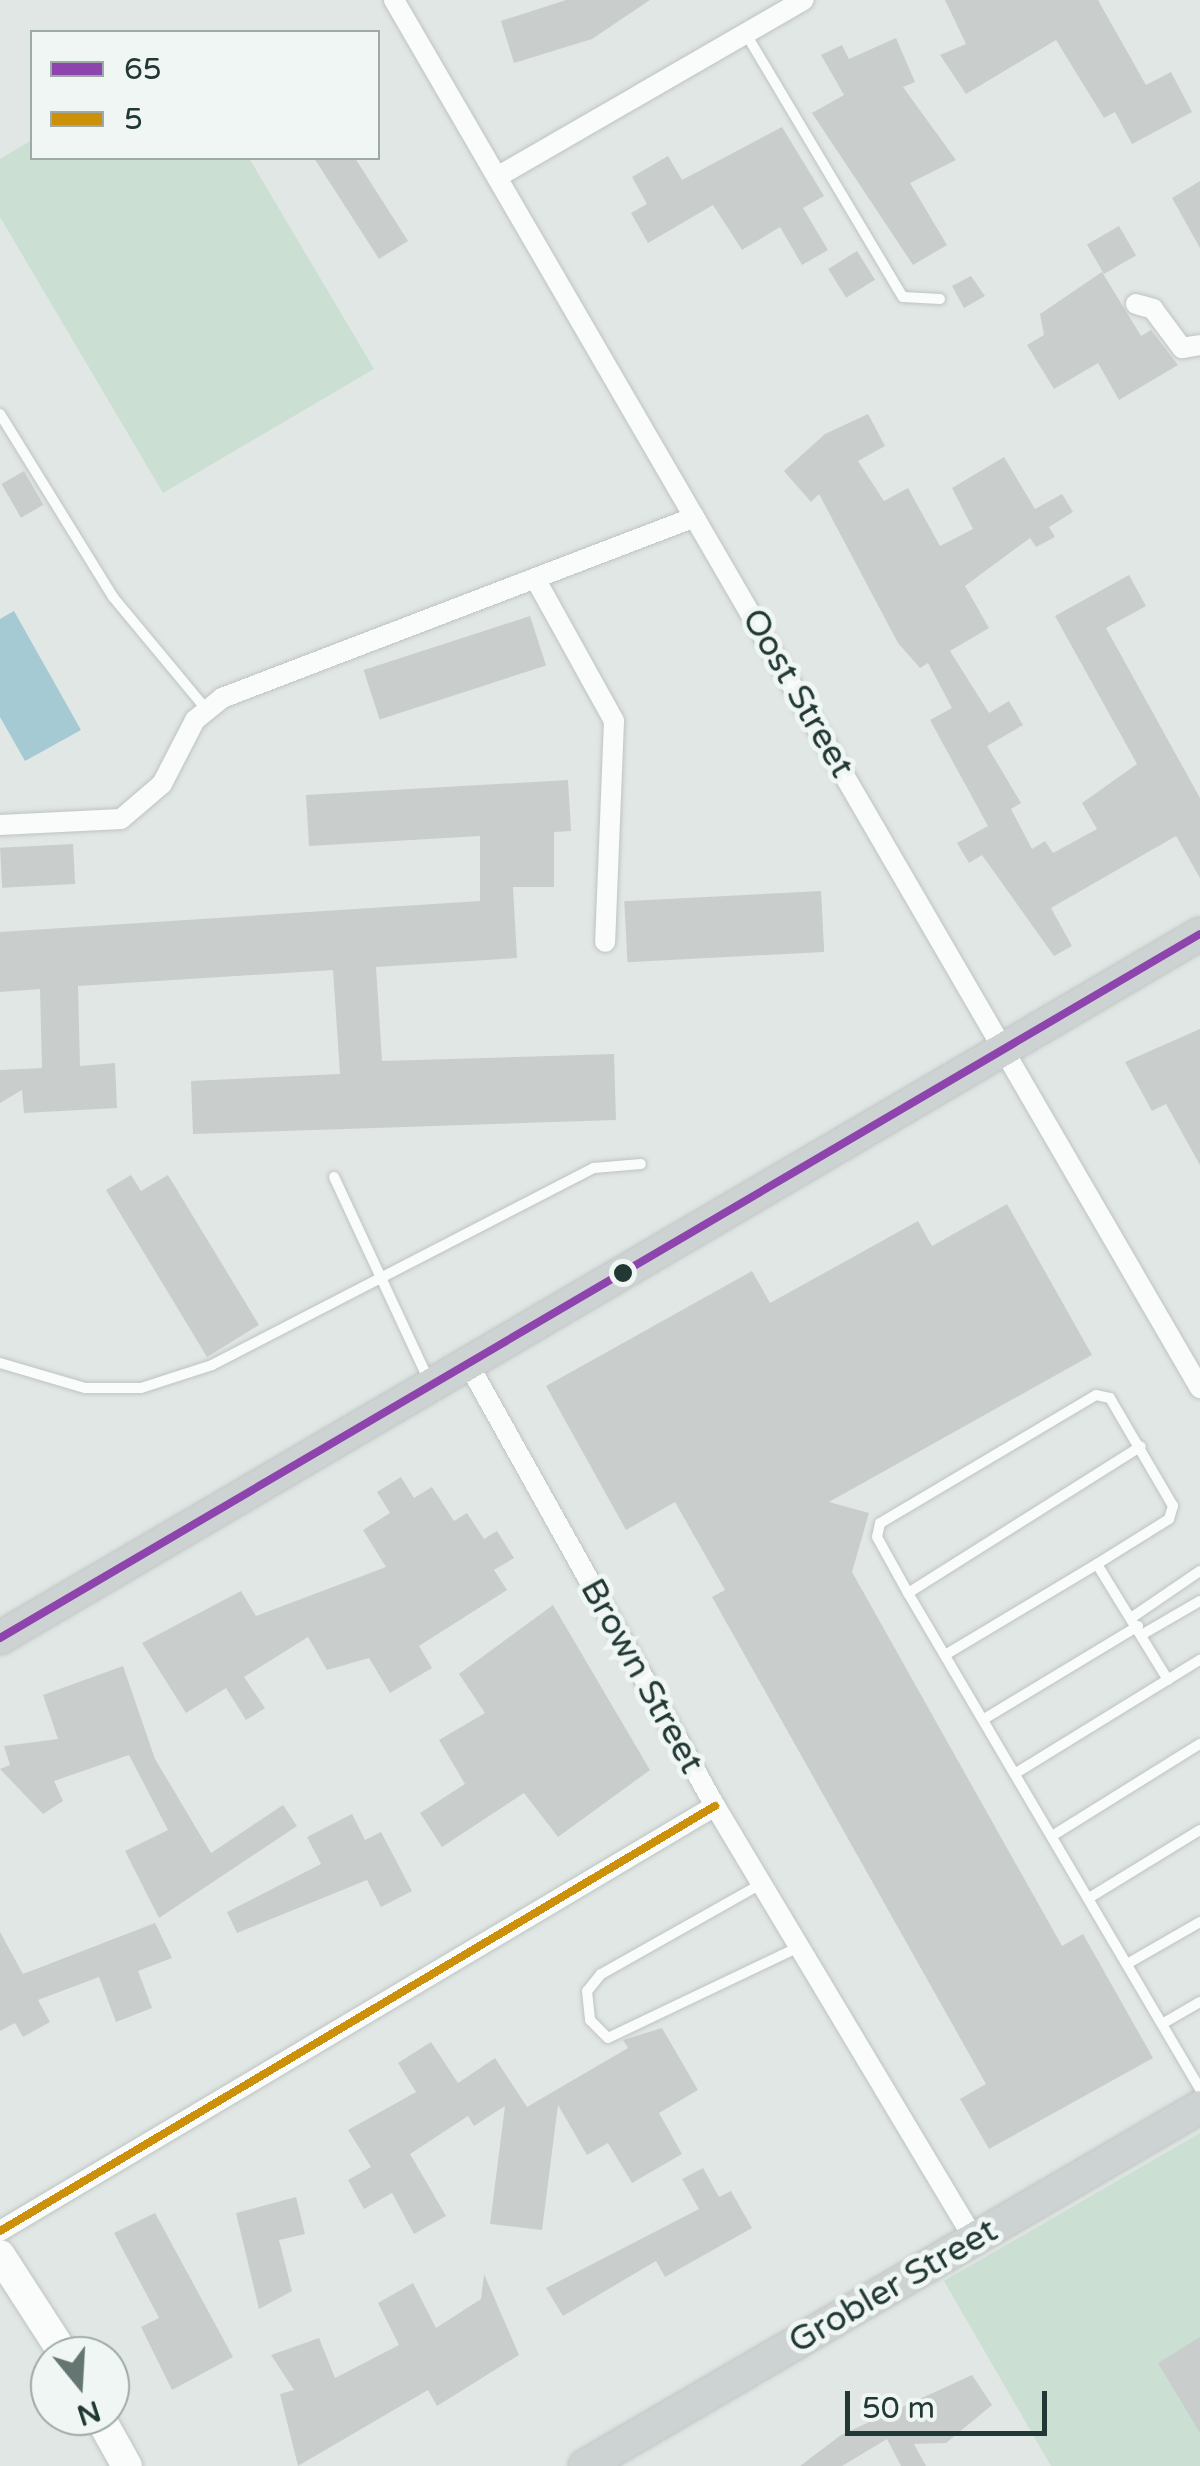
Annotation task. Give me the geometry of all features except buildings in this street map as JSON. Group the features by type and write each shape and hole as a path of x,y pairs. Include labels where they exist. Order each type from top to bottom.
{"main road":[{"path":"0,1638 470,1368 1200,934"},
{"name":"Grobler Street","path":"585,2466 1200,2106"}],"street":[{"name":"Oost Street","path":"394,0 1200,1388"},
{"path":"497,177 804,0"},
{"path":"1136,304 1153,310 1182,348 1200,345"},
{"path":"0,825 121,819 162,784 205,708 695,517"},
{"path":"536,580 614,721 606,942"},
{"name":"Brown Street","path":"470,1368 715,1806 974,2239"},
{"path":"0,2230 715,1806"},
{"path":"0,2255 52,2336"},
{"path":"111,2436 128,2466"}],"lane":[{"path":"745,34 903,297 940,299"},
{"path":"0,414 113,597 205,708"},
{"path":"0,1363 85,1388 141,1388 212,1365 594,1168 641,1164"},
{"path":"334,1178 434,1388"},
{"path":"945,1655 1096,1564 1172,1512 1142,1446 1110,1398 1096,1395 880,1523 878,1537 908,1592 945,1655 1016,1773 1200,2089"},
{"path":"908,1592 1142,1446"},
{"path":"1096,1564 1138,1625 1168,1680"},
{"path":"984,1719 1138,1625 1200,1571"},
{"path":"1138,1625 1200,1601"},
{"path":"1016,1773 1200,1660"},
{"path":"1052,1836 1200,1744"},
{"path":"1089,1898 1200,1830"},
{"path":"762,1884 601,1974 586,1990 590,2020 608,2038 799,1947"},
{"path":"1127,1964 1200,1922"},
{"path":"1162,2024 1200,2002"}],"green space":[{"path":"30,141 30,160 250,160 374,369 163,493 0,217 0,159"},
{"path":"1200,2133 1200,2466 1051,2466 944,2281"}],"water":[{"path":"14,611 81,730 25,761 0,717 0,619"}],"transit line":[{"name":"65","path":"0,1638 1200,934"},
{"name":"5","path":"0,2231 715,1806"}]}
